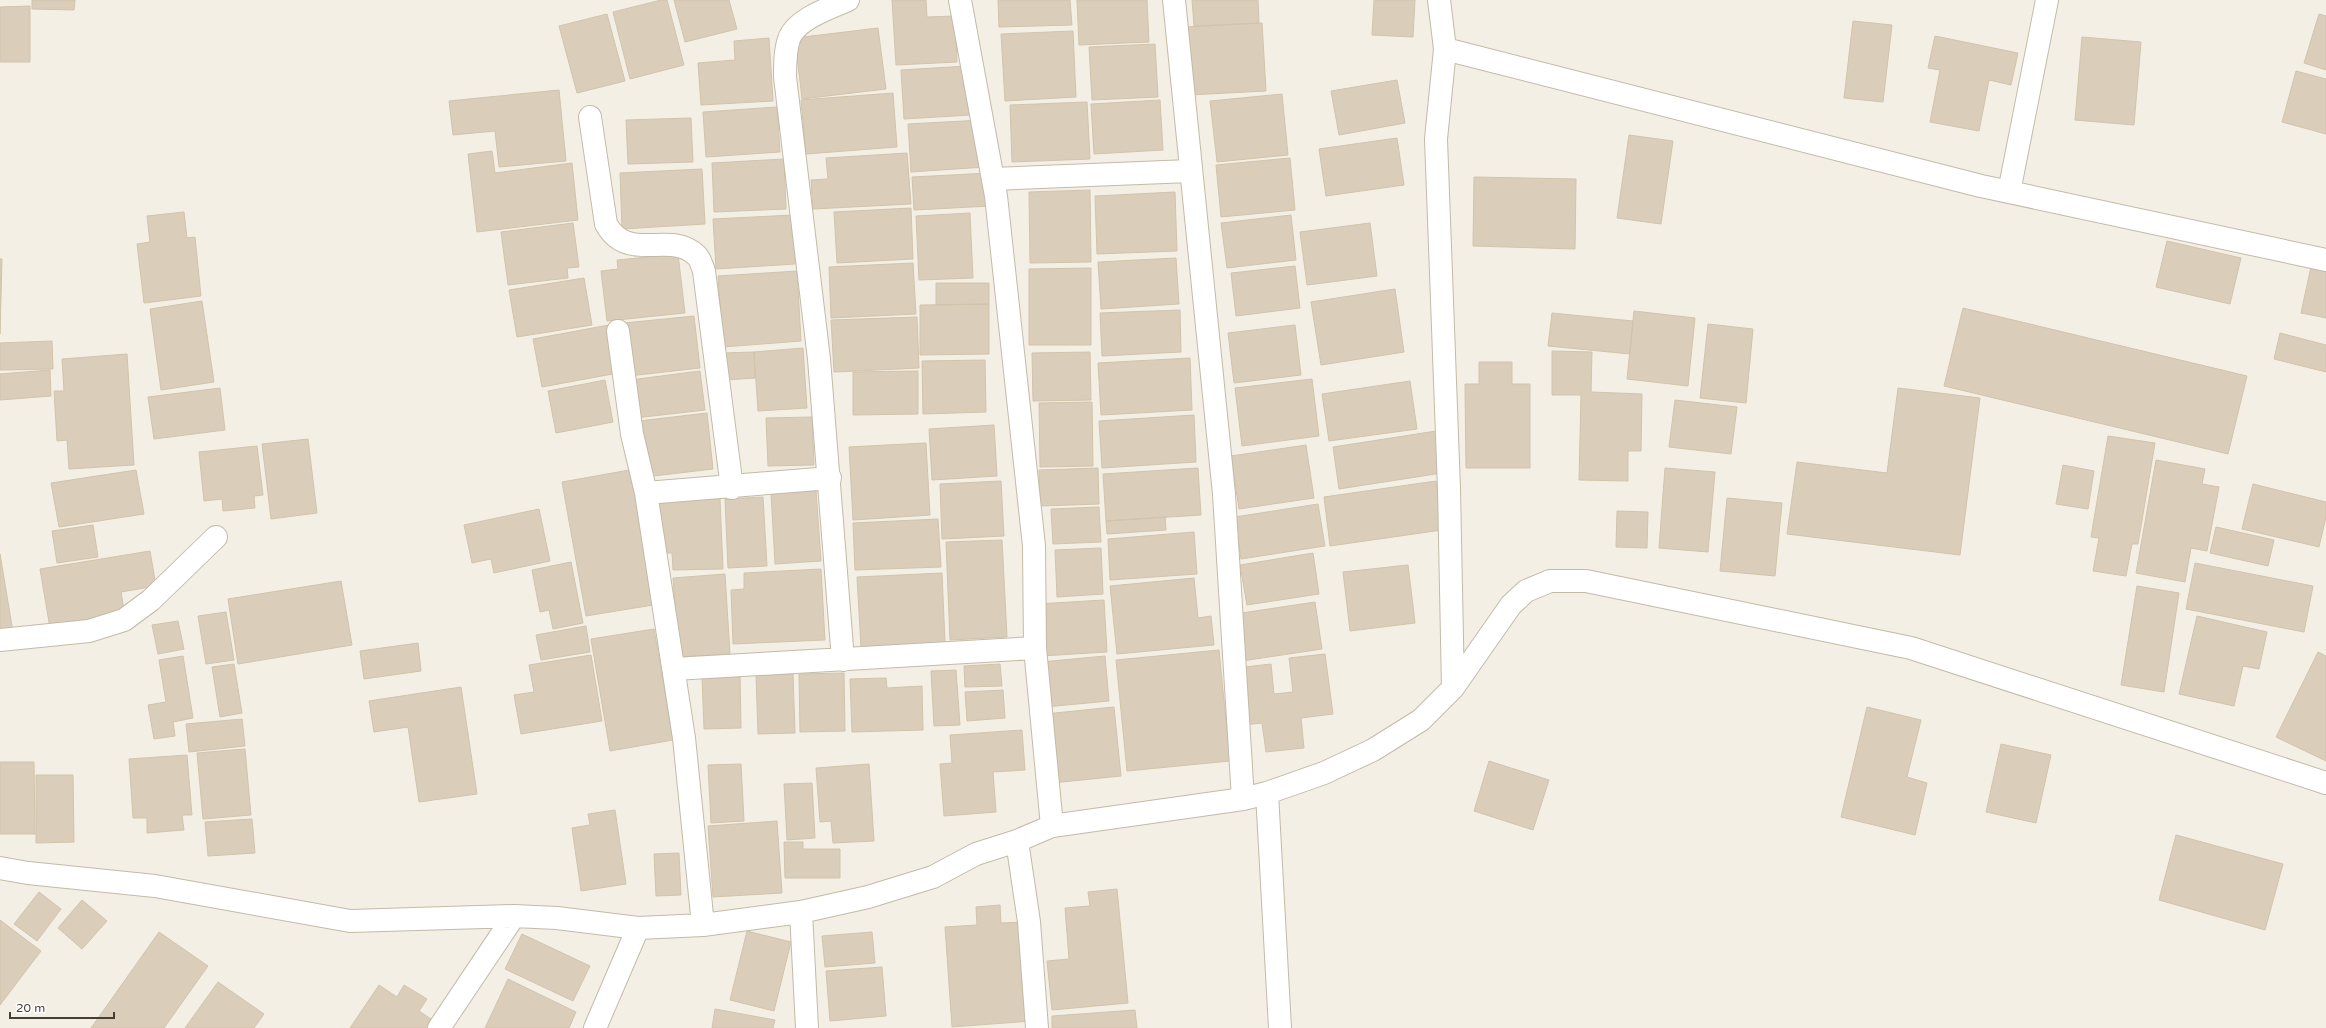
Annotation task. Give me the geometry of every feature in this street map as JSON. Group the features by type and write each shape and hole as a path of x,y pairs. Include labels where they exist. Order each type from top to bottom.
{"street":[{"path":"843,660 830,478 819,359 785,77 785,56 789,38 801,24 829,8 848,0"},
{"path":"960,0 993,179 1034,546 1035,648 1052,826"},
{"path":"1174,0 1190,171 1224,494 1243,799"},
{"path":"1439,0 1445,49 1436,139 1449,481 1454,688"},
{"path":"2009,192 2047,0"},
{"path":"1445,49 2009,192 2326,260"},
{"path":"590,117 606,224 613,236 624,243 685,248 697,255 704,271 732,488"},
{"path":"993,179 1190,171"},
{"path":"618,331 632,434 646,493 684,738 703,925"},
{"path":"646,493 732,488 830,478"},
{"path":"0,640 89,631 124,620 151,600 216,537"},
{"path":"0,868 28,873 155,886 350,921 514,916 557,918 638,928 703,925 802,912 868,897 933,877 976,854 1018,841 1052,826 1243,799 1267,793 1324,774 1373,750 1420,720 1454,688 1511,605 1526,591 1550,581 1586,581 1911,648 2326,783"},
{"path":"674,669 1035,648"},
{"path":"1267,793 1280,1028"},
{"path":"1018,841 1029,922 1037,1028"},
{"path":"802,912 807,1028"},
{"path":"439,1028 514,916"},
{"path":"595,1028 638,928"}],"building":[{"path":"32,0 75,0 74,10 32,9"},
{"path":"661,0 667,0 684,65 630,79 613,12"},
{"path":"674,0 729,0 737,29 685,42"},
{"path":"892,0 926,0 927,17 955,16 957,62 896,65"},
{"path":"998,0 1070,0 1072,25 999,27"},
{"path":"1077,0 1147,0 1149,42 1079,45"},
{"path":"1192,0 1258,0 1259,23 1194,26"},
{"path":"1374,0 1415,0 1413,37 1372,35"},
{"path":"30,6 30,62 0,62 0,7"},
{"path":"607,14 625,81 577,93 559,26"},
{"path":"2319,14 2326,16 2326,70 2304,63"},
{"path":"1853,21 1892,25 1883,102 1844,98"},
{"path":"1262,23 1266,91 1189,95 1185,27"},
{"path":"878,28 886,89 802,99 795,38"},
{"path":"1073,31 1076,97 1005,101 1001,34"},
{"path":"1935,36 2018,53 2011,85 1989,80 1979,131 1930,122 1940,70 1928,68"},
{"path":"2082,37 2141,42 2134,125 2075,120"},
{"path":"769,38 773,101 701,105 698,63 735,60 734,41"},
{"path":"1155,44 1158,97 1092,100 1089,47"},
{"path":"967,66 970,115 904,119 901,70"},
{"path":"2296,71 2326,79 2326,134 2282,122"},
{"path":"1397,80 1405,123 1339,135 1331,91"},
{"path":"559,90 566,161 499,167 495,131 453,135 449,101"},
{"path":"893,93 897,147 806,154 801,100"},
{"path":"1282,94 1288,155 1217,162 1210,101"},
{"path":"1160,100 1163,150 1094,154 1091,104"},
{"path":"1087,102 1090,159 1012,162 1010,105"},
{"path":"777,107 780,152 706,157 703,112"},
{"path":"691,118 693,162 628,164 626,120"},
{"path":"982,120 985,167 911,172 908,124"},
{"path":"1629,135 1673,141 1661,224 1617,218"},
{"path":"1397,138 1404,185 1326,196 1319,149"},
{"path":"492,151 495,173 572,163 578,220 477,232 468,154"},
{"path":"907,153 911,204 813,209 811,180 828,179 826,158"},
{"path":"1290,158 1295,210 1221,217 1216,165"},
{"path":"784,159 786,209 714,212 712,163"},
{"path":"702,169 705,224 622,229 620,173"},
{"path":"990,173 991,206 914,210 912,177"},
{"path":"1474,177 1576,179 1575,249 1473,246"},
{"path":"1090,190 1091,262 1030,263 1029,192"},
{"path":"1175,192 1177,251 1097,254 1095,196"},
{"path":"911,208 913,259 837,263 834,212"},
{"path":"184,212 187,238 195,237 201,296 144,303 137,244 150,242 147,216"},
{"path":"970,213 973,278 919,280 916,216"},
{"path":"793,215 795,264 716,269 713,219"},
{"path":"1291,215 1296,260 1227,268 1221,223"},
{"path":"573,223 579,267 567,268 568,278 508,285 501,232"},
{"path":"1370,223 1377,276 1307,285 1300,232"},
{"path":"2167,241 2241,258 2230,304 2156,287"},
{"path":"678,254 685,313 607,321 601,271 618,269 617,260"},
{"path":"1176,258 1179,304 1101,309 1098,262"},
{"path":"0,259 2,259 0,334"},
{"path":"2312,262 2326,265 2326,318 2301,313"},
{"path":"913,263 916,314 831,318 829,267"},
{"path":"1295,266 1300,308 1236,316 1231,273"},
{"path":"1091,268 1091,345 1029,345 1029,269"},
{"path":"797,271 801,341 723,347 718,276"},
{"path":"584,278 592,325 517,337 509,290"},
{"path":"936,283 989,283 989,304 936,305"},
{"path":"1395,289 1404,352 1321,365 1311,302"},
{"path":"202,301 214,382 161,390 150,309"},
{"path":"989,304 989,354 920,355 920,305"},
{"path":"1963,308 2247,376 2228,454 1944,386"},
{"path":"1180,310 1181,352 1102,356 1100,313"},
{"path":"1634,311 1695,318 1688,386 1627,379"},
{"path":"1552,313 1633,321 1630,354 1548,346"},
{"path":"694,316 700,368 629,376 624,323"},
{"path":"917,317 919,368 834,372 831,320"},
{"path":"1708,324 1753,329 1746,403 1700,398"},
{"path":"609,325 618,373 542,387 533,339"},
{"path":"1295,325 1301,375 1234,383 1228,333"},
{"path":"2280,333 2326,345 2326,372 2274,359"},
{"path":"52,341 53,369 0,370 0,343"},
{"path":"803,348 807,408 758,411 754,352"},
{"path":"1552,351 1592,352 1591,392 1642,394 1641,451 1628,451 1628,481 1579,480 1581,395 1552,395"},
{"path":"754,352 755,378 725,380 724,353"},
{"path":"1090,352 1091,400 1033,401 1032,353"},
{"path":"127,354 134,465 69,469 67,440 57,441 54,391 64,391 62,359"},
{"path":"1190,358 1192,410 1101,415 1098,363"},
{"path":"985,360 986,412 923,414 922,361"},
{"path":"1479,362 1512,362 1512,384 1530,384 1530,468 1466,468 1465,384 1479,384"},
{"path":"50,370 51,396 0,400 0,374"},
{"path":"700,371 705,410 635,418 630,380"},
{"path":"918,371 918,414 853,415 853,372"},
{"path":"1312,379 1319,436 1242,446 1235,388"},
{"path":"605,380 613,422 556,433 548,391"},
{"path":"1410,381 1417,429 1329,441 1322,394"},
{"path":"220,388 225,430 154,439 148,397"},
{"path":"1898,388 1980,398 1960,555 1787,534 1797,462 1887,473"},
{"path":"1675,400 1737,407 1731,454 1669,447"},
{"path":"1092,402 1093,466 1040,467 1039,403"},
{"path":"707,413 713,469 645,477 639,421"},
{"path":"1194,415 1196,462 1102,468 1099,421"},
{"path":"812,417 814,465 768,466 766,418"},
{"path":"994,425 997,476 932,480 929,429"},
{"path":"1436,431 1442,473 1339,489 1333,447"},
{"path":"2108,436 2155,443 2138,544 2132,544 2126,576 2093,571 2099,538 2091,537"},
{"path":"308,439 317,513 271,519 262,444"},
{"path":"926,443 930,515 853,520 849,447"},
{"path":"1306,445 1314,498 1239,509 1231,456"},
{"path":"257,446 263,495 254,496 255,508 223,511 222,499 204,501 199,452"},
{"path":"2156,460 2205,469 2202,484 2219,487 2207,551 2191,548 2185,582 2136,573"},
{"path":"2063,465 2094,471 2088,509 2056,504"},
{"path":"1098,468 1099,504 1040,506 1039,470"},
{"path":"1198,468 1201,515 1106,521 1103,474"},
{"path":"1665,468 1715,472 1708,552 1659,548"},
{"path":"635,469 659,604 586,616 562,482"},
{"path":"136,470 144,514 59,527 51,483"},
{"path":"1001,481 1004,536 942,539 940,484"},
{"path":"1436,481 1442,530 1330,546 1324,497"},
{"path":"2253,484 2326,502 2326,517 2319,547 2242,529"},
{"path":"816,491 821,561 775,564 771,493"},
{"path":"763,497 767,566 728,568 725,499"},
{"path":"1727,498 1782,503 1775,576 1720,571"},
{"path":"720,499 723,569 673,570 672,553 659,553 657,501"},
{"path":"1318,504 1325,546 1241,559 1235,517"},
{"path":"1099,507 1101,542 1053,544 1051,509"},
{"path":"539,509 550,561 494,573 491,559 472,563 464,525"},
{"path":"1617,511 1648,512 1647,548 1616,547"},
{"path":"1165,517 1166,530 1107,534 1106,521"},
{"path":"938,519 941,567 855,570 853,523"},
{"path":"93,525 98,557 57,563 52,531"},
{"path":"2216,527 2274,540 2268,566 2210,553"},
{"path":"1194,532 1197,574 1110,580 1108,539"},
{"path":"1002,540 1007,637 950,640 946,542"},
{"path":"1101,548 1103,594 1057,597 1055,550"},
{"path":"150,551 156,586 121,592 125,616 50,628 40,569"},
{"path":"1313,553 1319,594 1247,605 1240,565"},
{"path":"0,554 13,632 0,634"},
{"path":"571,562 583,623 553,629 549,610 540,612 532,570"},
{"path":"2195,563 2313,586 2304,632 2186,609"},
{"path":"1408,565 1415,623 1350,631 1343,572"},
{"path":"821,569 825,640 733,644 731,590 744,589 744,573"},
{"path":"942,573 945,643 861,647 857,577"},
{"path":"725,574 730,654 679,657 673,578"},
{"path":"1194,578 1198,618 1211,616 1214,645 1117,654 1110,586"},
{"path":"341,581 352,645 238,664 228,599"},
{"path":"2137,586 2179,593 2164,692 2121,685"},
{"path":"1104,600 1107,652 1041,656 1037,604"},
{"path":"1315,602 1322,649 1242,661 1235,614"},
{"path":"226,612 234,660 206,664 198,616"},
{"path":"2197,616 2267,632 2259,669 2243,666 2234,706 2179,694"},
{"path":"178,621 184,649 158,654 152,625"},
{"path":"586,626 590,652 541,660 536,635"},
{"path":"654,629 673,740 610,751 591,639"},
{"path":"418,643 421,671 364,679 360,651"},
{"path":"1219,650 1230,761 1127,771 1116,660"},
{"path":"2318,652 2326,656 2326,761 2276,737"},
{"path":"1325,654 1333,714 1301,718 1304,748 1266,752 1262,723 1243,725 1236,668 1271,664 1274,694 1293,692 1289,658"},
{"path":"591,655 602,721 521,734 514,695 534,692 529,665"},
{"path":"183,656 193,718 173,722 175,736 154,739 148,705 166,702 159,660"},
{"path":"1105,656 1109,701 1045,707 1041,662"},
{"path":"234,664 242,713 220,717 212,667"},
{"path":"1000,664 1002,686 965,687 964,666"},
{"path":"956,670 960,725 934,726 931,671"},
{"path":"844,673 845,731 800,732 799,674"},
{"path":"793,674 795,733 758,734 756,675"},
{"path":"740,675 741,728 704,729 702,676"},
{"path":"886,678 887,688 922,686 923,730 852,732 850,679"},
{"path":"461,687 477,794 419,802 408,727 374,732 369,701"},
{"path":"1003,690 1005,718 967,721 965,692"},
{"path":"1114,707 1121,776 1052,783 1045,714"},
{"path":"1867,707 1921,720 1907,777 1927,783 1915,835 1841,817"},
{"path":"242,719 245,746 189,752 186,724"},
{"path":"1022,730 1025,770 993,772 996,812 944,816 940,764 952,763 950,735"},
{"path":"2001,744 2051,755 2036,823 1986,812"},
{"path":"245,749 251,815 203,819 197,753"},
{"path":"187,755 192,815 182,815 184,830 147,833 147,818 133,818 129,759"},
{"path":"1489,761 1549,780 1533,830 1474,811"},
{"path":"0,762 34,762 35,834 0,834"},
{"path":"741,764 744,821 711,823 708,765"},
{"path":"869,764 874,841 833,843 831,821 820,822 816,768"},
{"path":"36,775 73,775 74,842 36,843"},
{"path":"812,783 815,838 787,840 784,784"},
{"path":"615,810 626,884 581,891 572,828 590,825 588,814"},
{"path":"252,819 255,853 208,856 205,822"},
{"path":"777,821 782,893 713,897 708,826"},
{"path":"2176,835 2283,864 2265,930 2159,900"},
{"path":"784,842 803,842 803,849 840,849 840,878 785,878"},
{"path":"679,853 681,895 656,896 654,854"},
{"path":"1117,889 1128,1003 1052,1010 1047,961 1069,959 1065,908 1090,906 1088,892"},
{"path":"39,892 61,909 37,941 14,924"},
{"path":"82,900 107,921 82,949 58,928"},
{"path":"1000,905 1001,923 1025,922 1032,1021 952,1027 945,927 977,925 976,907"},
{"path":"0,920 41,951 0,1005"},
{"path":"747,931 791,942 774,1011 730,1000"},
{"path":"159,932 208,966 164,1028 91,1028"},
{"path":"872,932 875,963 825,967 822,936"},
{"path":"522,934 590,966 573,1001 505,969"},
{"path":"882,967 886,1016 830,1021 826,971"},
{"path":"508,979 576,1012 569,1028 485,1028"},
{"path":"218,982 264,1014 254,1028 185,1028"},
{"path":"379,985 397,997 404,985 427,999 419,1011 434,1021 430,1028 350,1028"},
{"path":"715,1009 775,1020 773,1028 712,1028"},
{"path":"1135,1010 1137,1028 1052,1028 1052,1016"}]}
